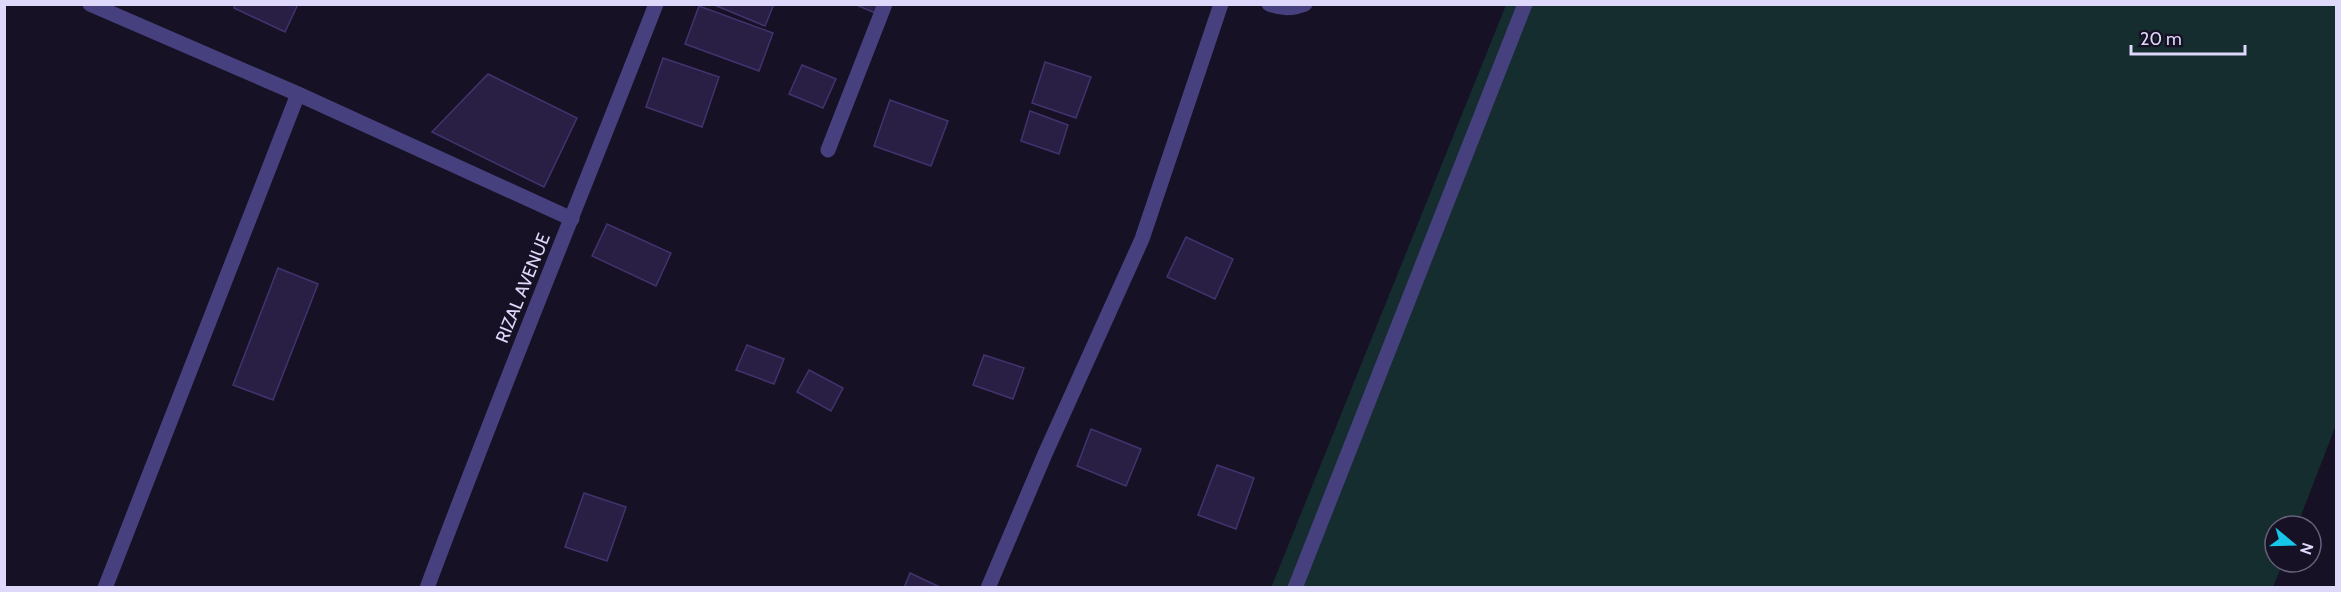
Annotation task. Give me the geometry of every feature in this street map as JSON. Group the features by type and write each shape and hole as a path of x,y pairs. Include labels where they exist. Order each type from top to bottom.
{"street":[{"path":"90,4 298,94 572,219"},
{"name":"RIZAL AVENUE","path":"427,588 483,439 656,4"},
{"path":"828,150 885,4"},
{"path":"988,588 1045,454 1142,239 1221,4"},
{"path":"1269,4 1280,8 1296,8 1305,4"},
{"path":"1295,588 1525,4"},
{"path":"105,588 298,94"}],"green space":[{"path":"1506,5 2336,5 2336,425 2302,514 2263,514 2263,574 2278,574 2273,587 1271,588"}],"building":[{"path":"235,4 298,4 285,32 234,8"},
{"path":"712,4 774,4 765,26"},
{"path":"854,4 884,4 880,15"},
{"path":"699,6 773,33 759,71 685,44"},
{"path":"663,58 719,77 702,127 646,107"},
{"path":"1045,62 1091,77 1076,118 1032,103"},
{"path":"802,65 836,79 823,108 789,94"},
{"path":"488,74 577,118 544,187 432,132"},
{"path":"890,100 948,121 931,166 874,146"},
{"path":"1030,111 1068,125 1059,154 1021,141"},
{"path":"607,224 671,253 656,286 592,256"},
{"path":"1186,237 1233,259 1215,299 1167,277"},
{"path":"278,268 318,284 273,400 233,385"},
{"path":"747,345 784,359 774,384 736,370"},
{"path":"984,355 1024,368 1013,399 973,385"},
{"path":"809,370 843,388 831,411 797,392"},
{"path":"1091,429 1141,449 1126,486 1077,466"},
{"path":"1217,465 1254,478 1236,529 1198,515"},
{"path":"584,493 626,507 607,561 565,547"},
{"path":"910,573 942,588 904,588"}]}
